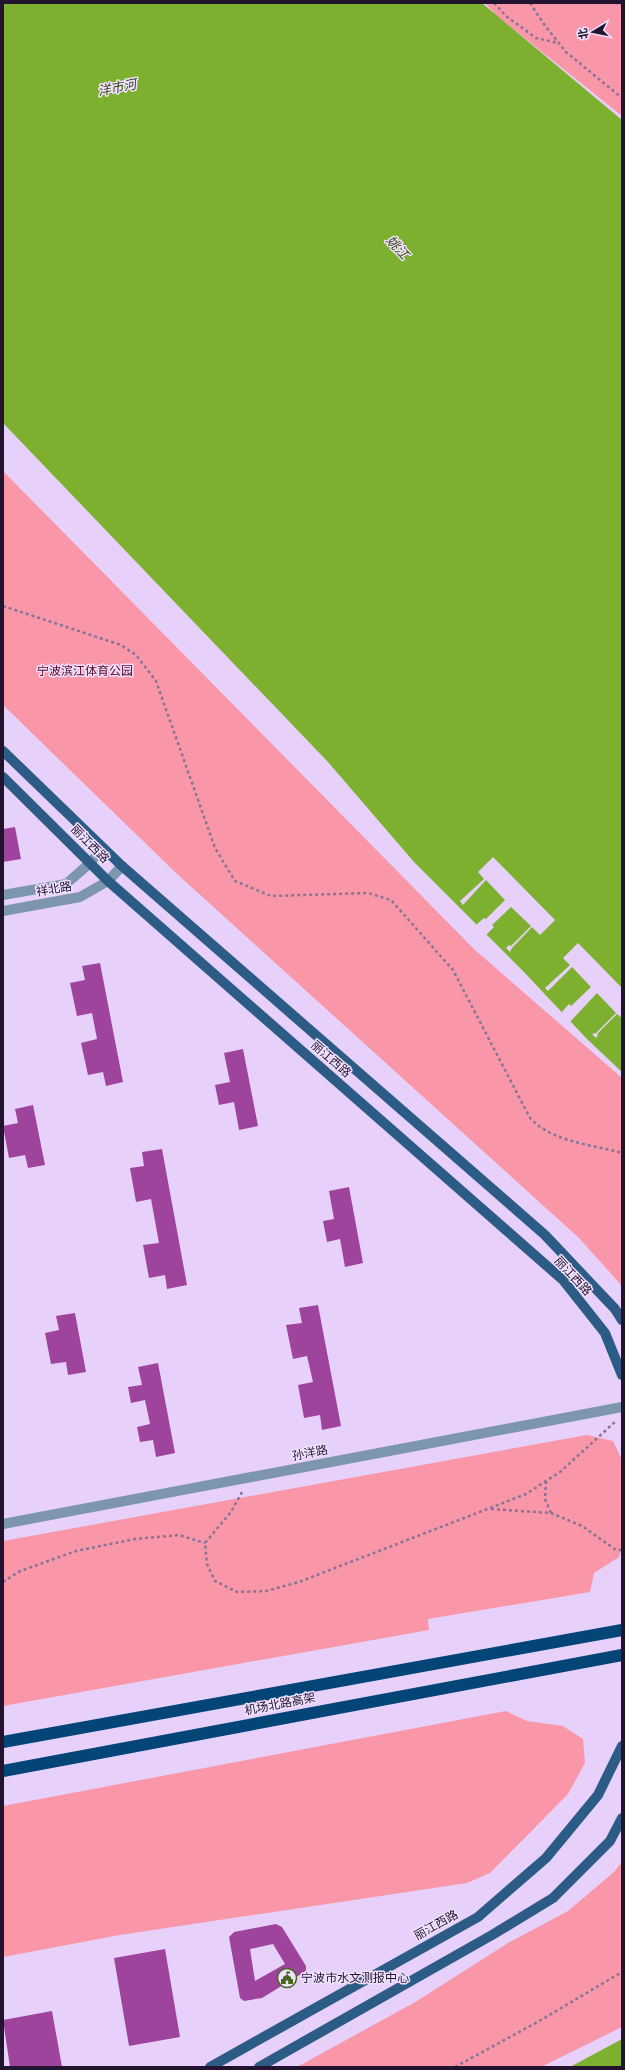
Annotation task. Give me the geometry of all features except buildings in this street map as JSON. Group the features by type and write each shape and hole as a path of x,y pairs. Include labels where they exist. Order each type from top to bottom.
{"highway":[{"name":"机场北路高架","path":"3,1742 622,1630"},
{"name":"机场北路高架","path":"3,1771 622,1655"}],"main road":[{"name":"丽江西路","path":"3,751 122,866 545,1235 614,1309 622,1320"},
{"name":"丽江西路","path":"3,776 108,881 563,1280 605,1333 622,1375"},
{"name":"丽江西路","path":"210,2067 478,1917 546,1858 598,1795 622,1746"},
{"path":"259,2067 492,1935 553,1898 610,1841 622,1818"}],"street":[{"name":"祥北路","path":"3,895 66,884 90,863 103,848"},
{"name":"祥北路","path":"3,911 80,897 108,881 122,866"},
{"name":"孙洋路","path":"3,1524 622,1407"}],"path":[{"path":"494,3 506,16 536,38 558,43"},
{"path":"530,3 566,52 622,98"},
{"path":"615,3 622,5"},
{"path":"3,606 121,645 136,655 156,681 215,848 235,880 271,896 368,893 391,900 454,970 530,1118 539,1128 551,1135 622,1153"},
{"path":"244,1478 242,1492 231,1512 205,1543 207,1564 215,1581 237,1592 266,1591 299,1582 526,1494 560,1472 617,1420"},
{"path":"546,1481 545,1499 551,1513"},
{"path":"488,1509 551,1513 582,1526 616,1550 622,1550"},
{"path":"3,1582 18,1572 76,1551 135,1539 179,1534 205,1543"},
{"path":"455,2067 541,2020 622,1972"}],"green space":[{"path":"485,3 622,3 622,116 497,16"},
{"name":"宁波滨江体育公园","path":"3,471 474,949 622,1078 622,1286 579,1238 176,873 3,705"},
{"path":"587,1435 613,1441 622,1460 622,1545 619,1557 594,1573 590,1592 428,1619 429,1630 3,1706 3,1541"},
{"path":"506,1711 527,1721 563,1726 583,1739 585,1763 568,1794 490,1873 467,1883 120,1935 3,1957 3,1806"},
{"path":"622,1862 622,2027 541,2067 297,2067 417,2001 508,1943 568,1911 614,1872"}],"water":[{"path":"3,3 482,3 622,120 622,1072 587,1039 523,971 414,862 328,762 3,423"},
{"path":"622,2039 622,2067 570,2067"}],"pier":[{"path":"493,857 555,920 540,935 532,927 510,952 506,948 509,945 511,946 531,926 511,907 492,925 494,927 485,936 475,926 484,918 486,919 505,900 486,880 463,905 460,901 484,879 478,872"},
{"path":"578,943 622,988 622,1018 617,1014 597,1034 598,1035 596,1038 592,1034 596,1033 616,1013 597,993 570,1022 561,1013 569,1004 571,1006 591,987 572,967 548,991 545,988 570,965 563,958"}],"place":[{"name":"宁波市水文测报中心","path":"287,1978"}],"water label":[{"name":"洋市河","path":"117,87"},
{"name":"姚江","path":"398,247"}]}
